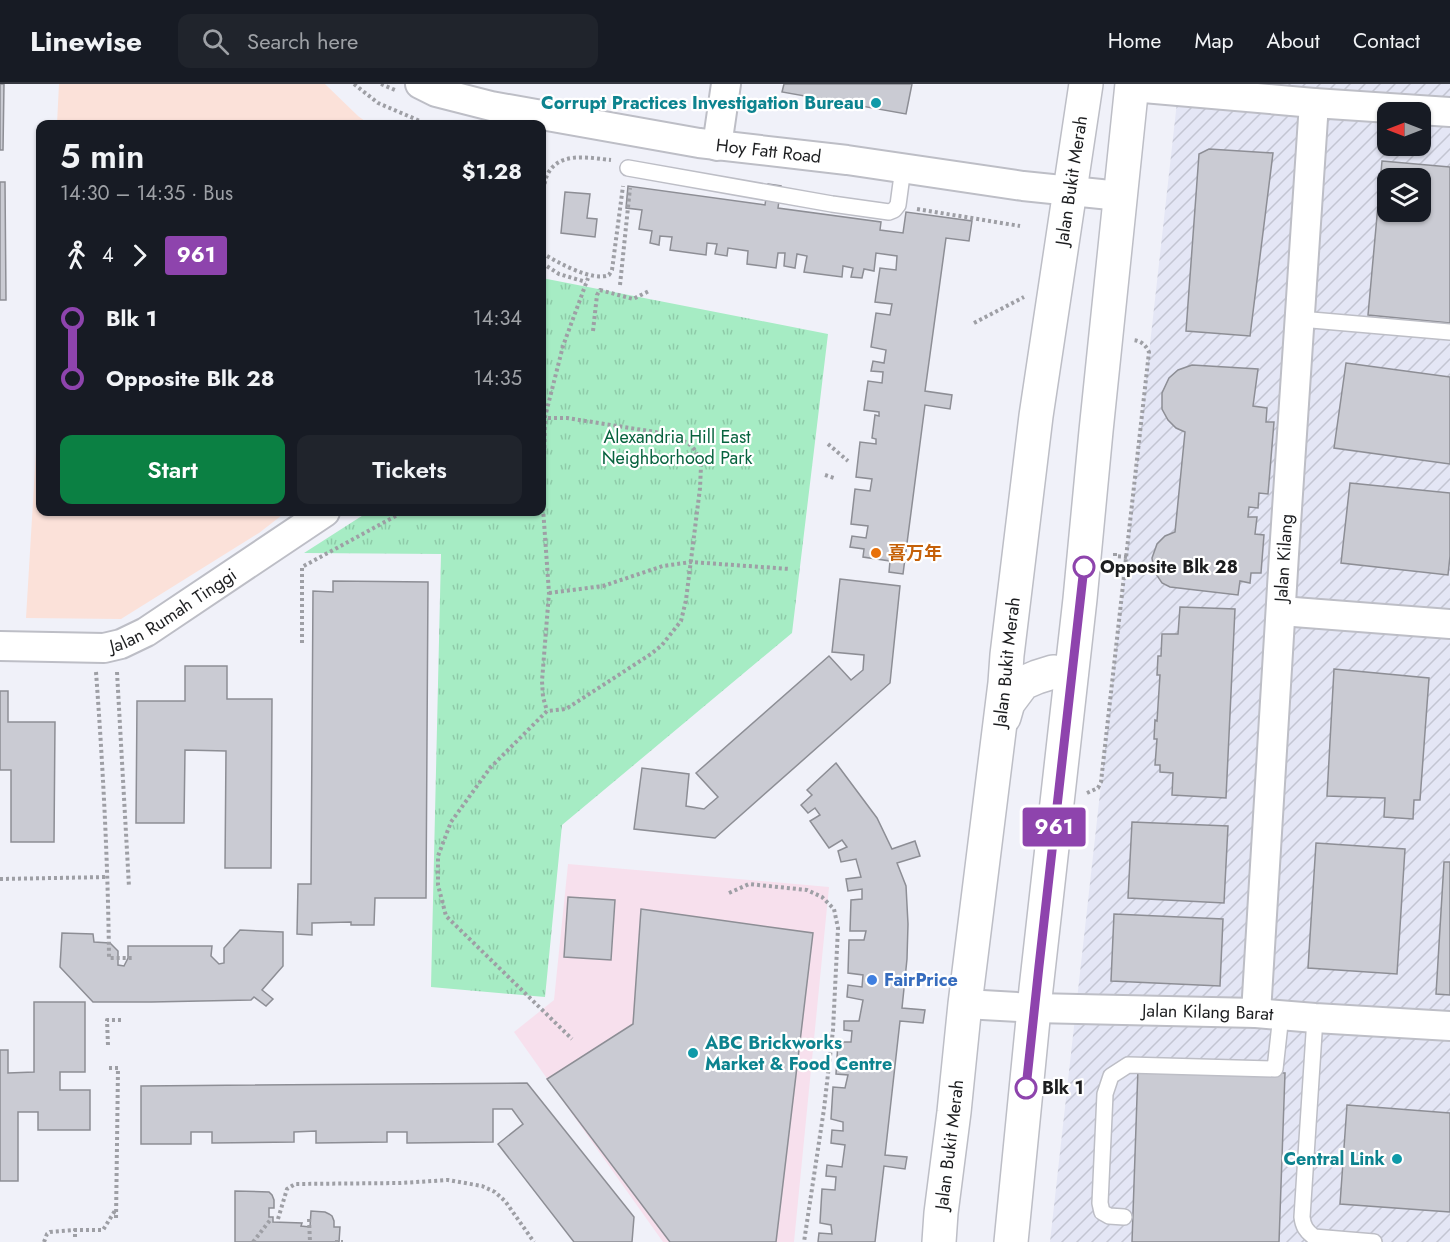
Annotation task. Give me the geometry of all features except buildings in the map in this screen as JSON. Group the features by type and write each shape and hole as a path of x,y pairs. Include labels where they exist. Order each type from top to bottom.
{"main road":[{"name":"Jalan Bukit Merah","path":"939,1242 940,1213 1035,428 1086,84"},
{"path":"1011,1242 1034,1008 1080,600 1132,85"},
{"path":"998,742 1008,703 1023,683 1053,672 1071,674"}],"street":[{"name":"Hoy Fatt Road","path":"420,84 436,92 534,119"},
{"path":"717,146 726,84"},
{"path":"1132,85 1314,103 1450,112"},
{"name":"Jalan Kilang","path":"1268,1014 1281,611 1314,103"},
{"name":"Hoy Fatt Road","path":"546,121 717,146 847,160 1023,186 1120,196"},
{"name":"Jalan Rumah Tinggi","path":"0,646 104,648 121,644 146,632 319,516"},
{"path":"1281,611 1450,624"},
{"name":"Jalan Kilang Barat","path":"965,1004 1268,1014 1450,1026"}],"lane":[{"path":"630,169 889,212 898,205 903,168"},
{"path":"1300,319 1450,332"},
{"path":"1124,1216 1109,1216 1102,1212 1100,1203 1105,1094 1111,1076 1128,1065 1275,1069 1268,1014"},
{"path":"1315,1018 1303,1225 1307,1233 1314,1237 1374,1242"}],"path":[{"path":"354,84 378,103 418,120"},
{"path":"620,285 630,169"},
{"path":"546,255 580,271 602,277 609,275 612,270 623,184"},
{"path":"546,266 559,274 587,280 563,346 546,407"},
{"path":"975,323 1058,280"},
{"path":"593,331 597,295 600,290 633,298 649,291"},
{"path":"1057,799 1088,793 1098,788 1101,782 1149,352 1140,341 1106,337"},
{"path":"546,418 567,418 668,434 688,443 694,449 701,466 691,562 681,621 662,645 651,654 566,709 546,711 490,768 452,822 438,856 438,885 446,916 572,1039"},
{"path":"828,444 848,461"},
{"path":"825,475 834,478"},
{"path":"302,643 302,567 396,516"},
{"path":"544,516 549,593 542,681 546,711"},
{"path":"549,593 603,586 663,566 691,562 790,569"},
{"path":"94,648 108,877 109,958 133,958"},
{"path":"117,672 129,886"},
{"path":"0,879 108,877"},
{"path":"729,893 749,884 807,890 822,897 834,909 838,928 832,1030 824,1109 804,1242"},
{"path":"108,1045 107,1020 123,1020"},
{"path":"109,1068 118,1068 116,1220"},
{"path":"278,1219 287,1189 295,1184 448,1180 482,1186 495,1192 505,1201 534,1242"},
{"path":"44,1242 46,1234 50,1232 103,1230 116,1209"},
{"path":"253,1242 271,1219"},
{"path":"309,1219 310,1242"},
{"path":"75,1230 75,1237"},
{"path":"335,1242 343,1242"}],"shaded area":[{"path":"59,84 325,84 364,120 57,120"},
{"path":"1179,84 1450,84 1450,1242 1050,1242"},
{"path":"36,452 36,516 281,516 259,533 121,619 26,618"},
{"name":"ABC Brickworks Market & Food Centre","path":"568,864 829,887 794,1242 663,1242 514,1032 554,1000"}],"green space":[{"name":"Alexandria Hill East Neighborhood Park","path":"546,279 828,334 792,633 562,825 545,997 431,987 441,554 304,553 362,516 546,516"}],"bus line":[{"name":"961","path":"1026,1088 1084,567"}],"place":[{"name":"Corrupt Practices Investigation Bureau","path":"876,103"},
{"name":"喜万年","path":"876,553"},
{"name":"Opposite Blk 28","path":"1084,567"},
{"name":"FairPrice","path":"872,980"},
{"name":"ABC Brickworks Market & Food Centre","path":"693,1053"},
{"name":"Blk 1","path":"1026,1088"},
{"name":"Central Link","path":"1397,1159"}]}
